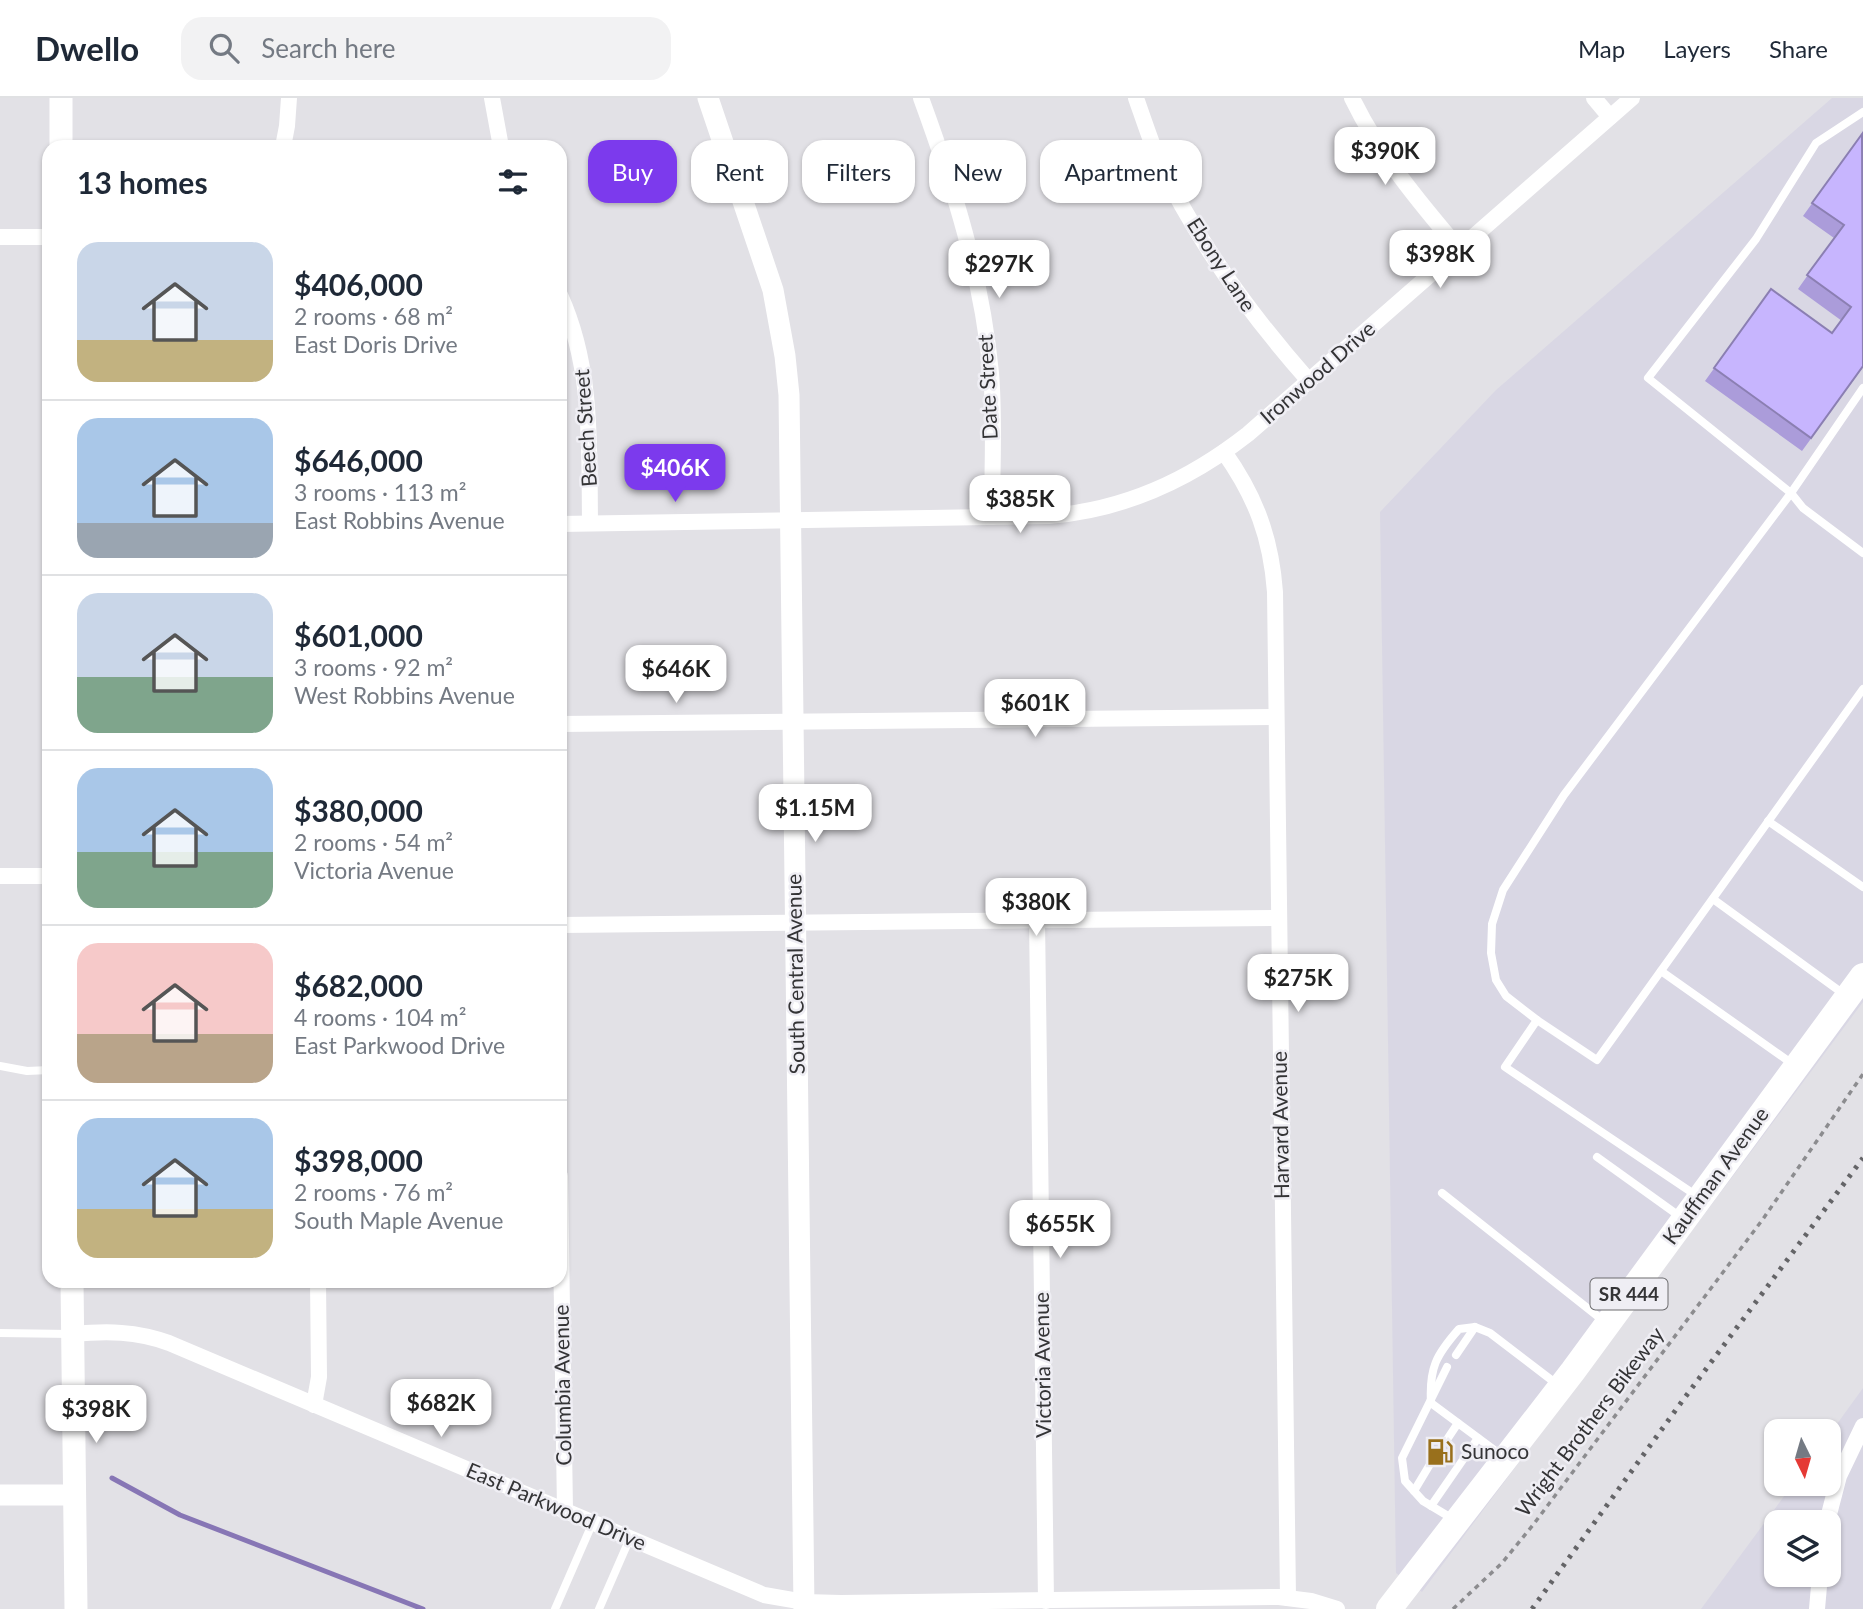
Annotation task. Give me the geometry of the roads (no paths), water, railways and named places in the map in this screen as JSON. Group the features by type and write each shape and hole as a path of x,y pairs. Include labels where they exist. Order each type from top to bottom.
{"main road":[{"path":"61,98 61,140"},
{"name":"Kauffman Avenue","path":"1389,1609 1608,1324 1855,986"},
{"path":"72,1288 76,1609"}],"street":[{"path":"284,140 289,98"},
{"path":"492,98 500,140"},
{"name":"South Central Avenue","path":"708,98 763,257 779,318 789,395 804,1605"},
{"name":"Date Street","path":"921,98 958,203 979,285 991,374 992,517"},
{"name":"Ebony Lane","path":"1136,98 1157,156 1204,244 1235,291 1309,381"},
{"path":"1352,98 1401,178 1459,249"},
{"path":"1594,98 1610,117"},
{"name":"Ironwood Drive","path":"567,523 1070,514 1117,505 1172,484 1224,452 1309,381 1632,98"},
{"path":"0,237 42,237"},
{"name":"Beech Street","path":"567,313 586,384 589,413 590,523"},
{"name":"Harvard Avenue","path":"1224,452 1245,481 1258,511 1268,540 1275,593 1277,918 1288,1598"},
{"path":"567,724 1276,717"},
{"path":"0,876 42,876"},
{"path":"567,925 1277,918"},
{"name":"Victoria Avenue","path":"1037,919 1037,1604"},
{"path":"314,1405 319,1377 318,1288"},
{"name":"Columbia Avenue","path":"562,1288 565,1511"},
{"name":"East Parkwood Drive","path":"73,1334 119,1332 153,1337 764,1595 804,1605 1104,1604 1288,1598 1311,1601 1337,1609"},
{"path":"1830,1510 1839,1476 1863,1426"},
{"path":"0,1495 74,1495"},
{"path":"1816,1609 1819,1587"}],"lane":[{"path":"1863,113 1816,143 1756,239 1648,378 1791,493 1803,508 1863,553"},
{"path":"1863,388 1791,493 1564,795 1503,890 1492,924 1490,953 1496,980 1506,996 1597,1060 1863,690"},
{"path":"1769,821 1863,887"},
{"path":"1713,898 1855,986"},
{"path":"1661,971 1797,1066"},
{"path":"1537,1020 1505,1067 1700,1198"},
{"path":"0,1066 27,1071 42,1070"},
{"path":"1597,1157 1684,1220"},
{"path":"1442,1193 1608,1324"},
{"path":"1431,1403 1430,1378 1442,1348 1459,1329 1475,1327 1490,1333 1560,1387"},
{"path":"1456,1355 1475,1327"},
{"path":"0,1334 73,1334"},
{"path":"1447,1367 1402,1458 1405,1481 1431,1506 1457,1522"},
{"path":"1431,1403 1506,1458"},
{"path":"1448,1438 1458,1423"},
{"path":"1431,1506 1478,1438"},
{"path":"1414,1491 1429,1466"},
{"path":"555,1609 593,1522"},
{"path":"599,1609 630,1538"}],"waterway":[{"path":"112,1478 180,1515 423,1609"}],"railway":[{"path":"1532,1609 1863,1158"}],"place":[{"name":"Sunoco","path":"1440,1452"}]}
